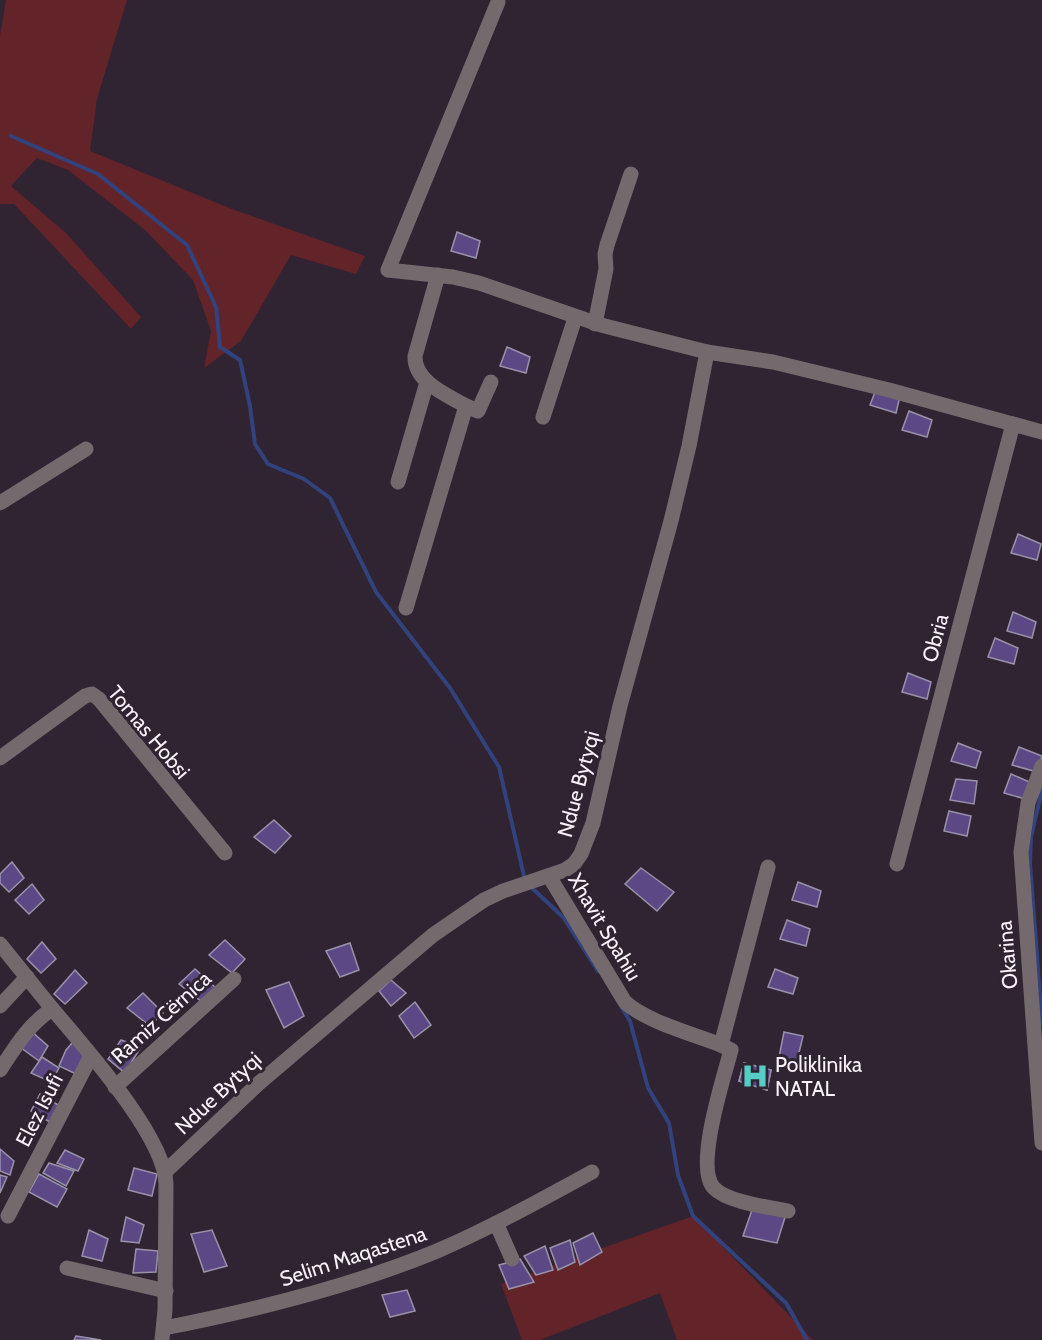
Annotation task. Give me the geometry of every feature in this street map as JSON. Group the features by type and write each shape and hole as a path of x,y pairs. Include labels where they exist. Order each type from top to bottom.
{"street":[{"path":"498,2 388,270 438,275 479,283 595,324 707,352 785,365 889,390 1042,432"},
{"path":"595,324 606,269 607,245 631,174"},
{"path":"438,275 415,356 418,373 427,382 478,411 490,382"},
{"path":"543,417 575,318"},
{"name":"Ndue Bytyqi","path":"166,1171 258,1084 433,935 484,900 503,891 565,870 574,864 581,854 593,823 622,696 678,489 707,352"},
{"path":"398,482 427,382"},
{"path":"406,608 466,406"},
{"name":"Obria","path":"897,864 1013,424"},
{"path":"3,496 86,449"},
{"name":"Tomas Hobsi","path":"0,758 85,696 92,694 99,699 225,853"},
{"name":"Okarina","path":"1042,766 1028,803 1021,852 1042,1143"},
{"path":"768,867 721,1045 731,1050 710,1133 706,1167 712,1187 730,1197 788,1211"},
{"name":"Xhavit Spahiu","path":"549,876 620,994 632,1008 721,1045"},
{"name":"Ramiz Cërnica","path":"0,944 115,1087 149,1136 166,1171 166,1291 163,1334"},
{"path":"0,1006 27,976"},
{"name":"Ramiz Cërnica","path":"115,1087 234,979"},
{"path":"0,1070 29,1027 52,1009"},
{"name":"Elez Isufi","path":"8,1216 91,1056"},
{"name":"Selim Maqastena","path":"163,1334 333,1287 434,1252 496,1223 592,1172"},
{"path":"496,1223 512,1259"},
{"path":"67,1268 166,1291"}],"shaded area":[{"path":"6,0 127,0 97,99 90,151 232,209 365,256 356,274 291,255 241,341 204,368 211,331 193,280 145,230 68,170 37,158 11,186 66,233 141,317 131,329 14,204 0,204 0,36"},
{"path":"693,1216 813,1340 677,1340 660,1293 540,1340 522,1340 501,1284"}],"building":[{"path":"457,232 480,241 476,258 451,251"},
{"path":"507,347 530,357 526,373 500,366"},
{"path":"877,387 900,396 896,413 870,405"},
{"path":"909,411 932,420 927,437 902,430"},
{"path":"1018,534 1041,544 1037,560 1011,553"},
{"path":"1013,612 1036,622 1032,638 1007,631"},
{"path":"995,638 1018,648 1014,664 988,657"},
{"path":"908,673 931,682 927,699 902,692"},
{"path":"958,743 981,752 976,768 951,761"},
{"path":"1019,747 1042,756 1037,772 1012,765"},
{"path":"1011,774 1034,784 1029,800 1004,793"},
{"path":"956,779 977,781 974,804 950,800"},
{"path":"949,811 971,816 967,836 944,831"},
{"path":"274,820 291,836 275,853 254,837"},
{"path":"12,862 24,878 9,892 0,883 0,874"},
{"path":"641,868 674,892 657,911 625,884"},
{"path":"798,882 821,891 817,907 792,900"},
{"path":"32,884 44,900 29,914 15,900"},
{"path":"787,920 810,929 806,946 780,939"},
{"path":"225,940 245,959 232,973 209,955"},
{"path":"42,942 56,959 41,973 27,959"},
{"path":"350,943 359,970 340,977 326,951"},
{"path":"195,969 216,988 202,1002 179,984"},
{"path":"775,969 798,978 793,994 768,987"},
{"path":"75,970 87,983 65,1004 54,994"},
{"path":"391,980 406,993 391,1006 379,991"},
{"path":"289,982 304,1016 284,1028 266,990"},
{"path":"143,993 163,1013 150,1026 127,1008"},
{"path":"415,1002 431,1025 414,1038 399,1016"},
{"path":"31,1031 48,1046 39,1061 20,1047"},
{"path":"784,1032 803,1036 797,1061 779,1057"},
{"path":"121,1040 141,1047 125,1073 108,1059"},
{"path":"73,1042 89,1050 76,1074 59,1066 66,1050"},
{"path":"42,1057 59,1068 51,1082 31,1073"},
{"name":"Poliklinika NATAL","path":"744,1063 771,1070 767,1090 739,1081"},
{"name":"Poliklinika NATAL","path":"744,1063 771,1070 767,1090 739,1081"},
{"path":"40,1094 60,1106 53,1124 31,1111"},
{"path":"0,1149 14,1161 10,1175 0,1171"},
{"path":"65,1150 84,1159 78,1171 57,1163"},
{"path":"49,1163 74,1171 66,1186 43,1173"},
{"path":"134,1168 157,1174 152,1196 128,1190"},
{"path":"39,1174 67,1189 57,1207 29,1192"},
{"path":"0,1175 7,1177 0,1193"},
{"path":"754,1204 787,1211 777,1243 743,1236"},
{"path":"126,1217 144,1225 139,1243 121,1241"},
{"path":"89,1230 108,1239 102,1261 82,1256"},
{"path":"212,1230 227,1266 204,1272 191,1234"},
{"path":"593,1233 602,1252 580,1265 573,1243"},
{"path":"570,1240 575,1262 558,1270 550,1248"},
{"path":"545,1246 553,1270 536,1275 524,1256"},
{"path":"136,1249 158,1251 156,1272 133,1273"},
{"path":"520,1259 534,1282 509,1289 499,1265"},
{"path":"407,1290 415,1311 390,1317 382,1295"},
{"path":"76,1336 101,1340 74,1340"}],"waterway":[{"path":"11,136 98,174 187,245 216,307 220,347 240,360 255,444 268,464 304,479 330,498 376,592 450,688 499,767 524,876"},
{"path":"1042,790 1031,837 1030,863 1042,1023"},
{"path":"533,889 563,917 598,971"},
{"path":"622,1008 630,1021 648,1088 669,1123 678,1175 693,1216 786,1303 807,1340"}],"place":[{"name":"Poliklinika NATAL","path":"755,1076"}]}
